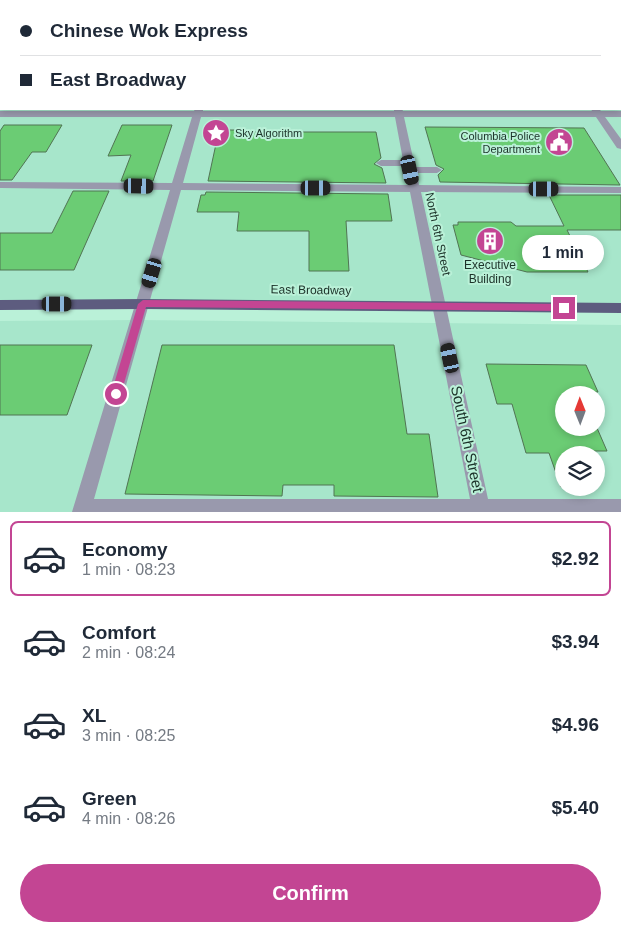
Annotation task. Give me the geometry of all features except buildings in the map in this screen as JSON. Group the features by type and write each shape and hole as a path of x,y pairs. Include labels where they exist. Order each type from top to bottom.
{"main road":[{"name":"East Broadway","path":"0,304 621,308"}],"street":[{"path":"198,112 81,510 621,508"},
{"name":"North 6th Street","path":"399,112 439,306"},
{"path":"596,112 621,146"},
{"path":"0,114 596,112 621,114"},
{"path":"382,163 437,170"},
{"path":"0,185 621,190"},
{"name":"South 6th Street","path":"439,306 482,510"}],"shaded area":[{"path":"0,110 621,110 621,308 0,305"},
{"path":"138,320 621,325 621,512 0,512 0,321"}],"place":[{"name":"Sky Algorithm","path":"216,133"},
{"name":"Columbia Police Department","path":"559,142"},
{"name":"Executive Building","path":"490,241"}],"route":[{"path":"116,394 143,304 564,308"}]}
